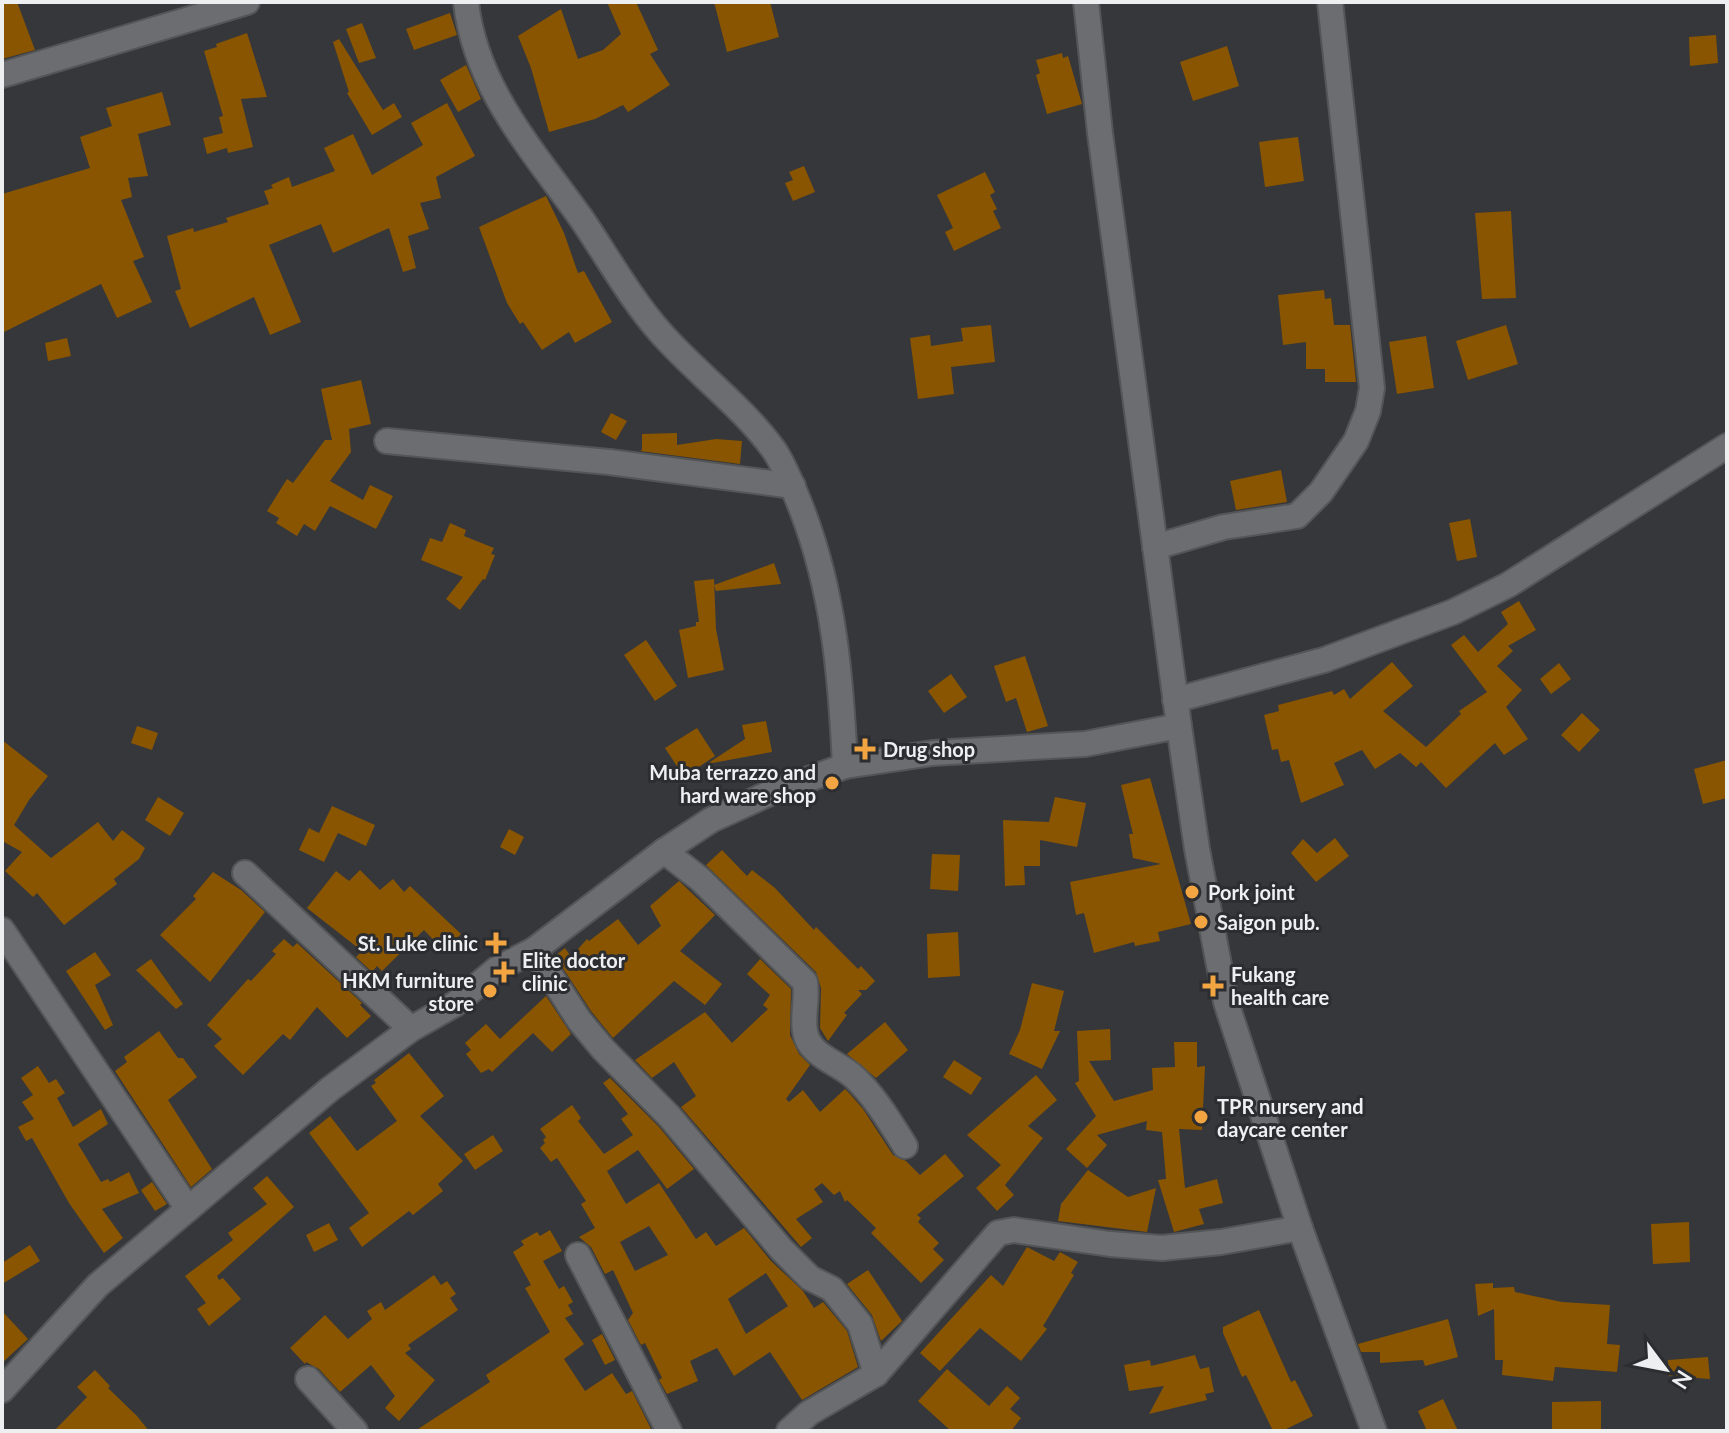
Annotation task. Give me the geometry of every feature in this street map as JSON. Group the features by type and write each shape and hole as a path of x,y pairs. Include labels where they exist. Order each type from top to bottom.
{"street":[{"path":"2,75 247,2"},
{"path":"466,2 478,58 533,155 660,332 774,451 793,486 815,545 832,614 842,681 845,766"},
{"path":"1086,2 1100,133 1175,700 1197,849 1226,1002 1300,1228 1374,1431"},
{"path":"1155,547 1195,538 1224,527 1297,516 1321,492 1336,471 1356,441 1368,411 1372,388 1330,2"},
{"path":"387,441 609,462 793,486"},
{"path":"1175,700 1324,660 1453,612 1508,585 1727,446"},
{"path":"2,1390 98,1285 330,1089 411,1029 455,1004 497,969 534,950 664,851 723,814 845,766 933,753 1085,744 1179,726"},
{"path":"664,851 700,879 805,982 805,1031 810,1044 854,1077 887,1117 905,1146"},
{"path":"245,873 411,1029"},
{"path":"2,930 188,1209"},
{"path":"534,950 579,1020 603,1049 670,1117 782,1250 810,1278 832,1289 860,1324 876,1374"},
{"path":"789,1431 809,1413 876,1374 998,1233 1014,1230 1162,1248 1221,1242 1300,1228"},
{"path":"578,1255 669,1431"},
{"path":"308,1379 355,1431"}],"building":[{"path":"2,2 17,2 35,50 2,59"},
{"path":"607,2 636,2 658,50 650,54 670,85 628,112 623,105 595,119 549,132 531,68 518,36 561,9 578,59 603,50 621,34"},
{"path":"714,2 770,2 779,37 727,52"},
{"path":"450,13 457,35 414,50 406,29"},
{"path":"362,23 376,58 359,63 346,29"},
{"path":"247,33 267,97 241,99 253,147 228,153 227,148 207,154 203,138 223,133 219,117 223,116 204,51"},
{"path":"1716,35 1718,63 1690,66 1689,37"},
{"path":"339,39 383,110 394,103 402,117 372,135 347,93 333,42"},
{"path":"1227,46 1239,86 1193,101 1180,62"},
{"path":"1062,53 1063,58 1068,56 1082,104 1047,114 1036,75 1040,73 1036,60"},
{"path":"466,65 481,99 458,112 440,80"},
{"path":"162,92 171,125 138,134 148,176 128,178 132,197 121,200 144,257 133,261 152,302 117,318 101,284 2,333 2,194 90,168 80,137 112,126 106,108"},
{"path":"447,103 475,156 436,177 441,198 420,203 429,229 408,236 416,268 403,272 389,228 333,253 321,224 269,245 301,322 270,335 254,297 190,328 175,291 181,289 167,236 228,222 226,218 269,204 264,191 289,177 292,187 335,171 324,148 353,134 372,175 423,145 411,123"},
{"path":"1298,137 1304,181 1265,187 1259,142"},
{"path":"804,166 815,192 793,201 785,183 793,180 789,172"},
{"path":"985,172 995,192 990,195 1001,228 954,251 945,232 953,228 937,195"},
{"path":"546,196 564,233 578,273 584,271 612,322 575,343 569,332 542,350 507,303 479,227"},
{"path":"1511,211 1516,298 1482,299 1475,213"},
{"path":"1324,290 1325,299 1331,298 1334,325 1350,325 1356,382 1325,382 1325,369 1306,369 1306,342 1283,345 1278,295"},
{"path":"991,325 995,362 951,367 954,394 918,399 910,338 930,335 931,346 963,341 961,328"},
{"path":"1506,325 1518,364 1468,380 1456,341"},
{"path":"1426,336 1434,388 1397,394 1389,342"},
{"path":"67,338 71,356 48,361 45,343"},
{"path":"361,380 371,424 349,429 351,452 330,481 363,500 370,485 393,496 376,529 330,506 315,531 304,524 297,536 276,523 279,518 267,511 287,479 293,483 325,440 332,440 321,389"},
{"path":"611,413 627,421 616,440 601,432"},
{"path":"677,433 677,445 716,439 742,441 740,464 640,451 642,434"},
{"path":"1281,470 1287,502 1236,510 1230,481"},
{"path":"1470,519 1477,557 1457,561 1449,523"},
{"path":"450,523 466,530 464,536 494,548 491,554 495,555 485,580 460,610 446,599 463,577 421,560 430,538 442,542"},
{"path":"774,563 781,584 716,591 714,585"},
{"path":"714,579 716,629 724,670 688,678 679,630 696,626 699,622 694,581"},
{"path":"1519,601 1536,630 1508,646 1513,651 1497,666 1522,690 1506,707 1528,739 1504,755 1495,743 1446,788 1421,762 1416,767 1400,753 1375,769 1362,750 1334,763 1344,785 1301,803 1289,760 1281,762 1278,749 1272,750 1264,715 1279,711 1278,705 1332,691 1334,695 1344,689 1350,699 1392,662 1413,686 1383,711 1426,747 1461,714 1459,711 1487,692 1451,645 1464,635 1478,652 1508,624 1501,612"},
{"path":"646,640 677,686 655,701 624,655"},
{"path":"1025,656 1048,726 1027,732 1016,698 1006,702 994,666"},
{"path":"1559,663 1571,679 1551,694 1540,679"},
{"path":"951,674 967,697 944,713 928,691"},
{"path":"1582,713 1600,730 1579,752 1561,735"},
{"path":"766,721 772,752 707,764 745,739 742,725"},
{"path":"137,726 158,733 152,750 131,743"},
{"path":"697,728 715,756 684,777 665,748"},
{"path":"2,740 48,776 14,825 51,858 98,822 113,841 122,830 145,848 139,859 114,879 117,884 64,925 37,893 33,897 5,871 22,852 4,842 2,846"},
{"path":"1727,760 1727,798 1703,804 1694,769"},
{"path":"1150,778 1191,924 1158,932 1160,941 1135,946 1134,942 1094,953 1084,913 1076,915 1070,882 1161,864 1133,858 1129,834 1133,834 1121,785"},
{"path":"158,797 184,813 170,836 145,820"},
{"path":"1055,797 1086,803 1077,847 1040,840 1040,866 1024,866 1025,885 1005,886 1003,820 1049,822"},
{"path":"332,806 375,825 366,846 338,833 324,862 299,850 309,828 319,833"},
{"path":"509,829 524,837 515,855 500,847"},
{"path":"1335,838 1349,856 1316,882 1291,853 1303,839 1317,853"},
{"path":"722,850 747,876 752,870 775,888 814,930 816,927 858,969 861,966 875,981 866,990 858,990 862,994 844,1013 847,1015 828,1041 820,1028 821,988 816,972 706,865"},
{"path":"932,854 960,855 958,891 930,889"},
{"path":"360,870 380,890 393,879 404,892 410,886 461,934 444,951 424,930 382,971 377,966 372,972 356,957 362,951 307,908 336,871 349,881"},
{"path":"213,872 241,890 265,912 210,982 160,935 196,899 193,896"},
{"path":"679,881 715,915 680,951 722,984 705,1005 674,981 613,1038 555,956 565,948 571,957 587,939 589,941 618,919 638,945 661,926 650,906"},
{"path":"958,932 960,976 928,978 927,934"},
{"path":"284,939 293,947 297,943 362,1003 360,1005 371,1016 347,1038 317,1007 290,1040 283,1034 243,1075 214,1046 222,1039 207,1025 248,979 251,981 276,954 272,951"},
{"path":"95,952 111,975 95,985 113,1025 105,1030 66,971"},
{"path":"151,959 183,1004 176,1009 136,970"},
{"path":"760,959 791,989 790,1035 799,1054 810,1065 786,1099 789,1102 803,1090 820,1112 845,1089 863,1109 893,1155 906,1161 920,1175 945,1154 964,1176 917,1215 921,1218 918,1222 939,1243 933,1249 944,1260 921,1283 871,1233 876,1228 847,1200 845,1202 840,1191 834,1195 822,1183 814,1189 823,1202 796,1219 812,1238 801,1247 681,1107 696,1096 674,1062 652,1078 635,1060 705,1012 732,1043 768,1009 763,1005 770,995 747,974"},
{"path":"1032,983 1064,991 1054,1031 1060,1031 1042,1069 1009,1054 1020,1030"},
{"path":"546,996 571,1034 552,1052 533,1033 492,1072 489,1069 481,1073 466,1054 471,1050 465,1043 486,1024 500,1039"},
{"path":"885,1022 908,1050 876,1078 847,1054"},
{"path":"1110,1029 1111,1060 1089,1061 1114,1101 1153,1090 1152,1068 1175,1067 1174,1042 1197,1042 1197,1067 1205,1066 1202,1130 1179,1129 1185,1188 1217,1179 1223,1203 1199,1209 1204,1224 1174,1232 1158,1180 1166,1179 1162,1132 1146,1130 1147,1121 1097,1135 1107,1145 1087,1168 1066,1149 1096,1116 1075,1083 1079,1081 1077,1031"},
{"path":"159,1031 178,1058 183,1058 197,1077 168,1100 212,1169 191,1187 115,1071 127,1062 124,1057"},
{"path":"409,1053 444,1096 420,1116 463,1161 438,1184 443,1191 413,1215 409,1211 362,1247 349,1228 369,1213 309,1133 330,1116 357,1151 397,1121 371,1086 376,1083 374,1080"},
{"path":"954,1060 982,1078 971,1095 943,1077"},
{"path":"38,1066 49,1083 56,1079 65,1093 57,1098 73,1127 101,1109 108,1124 78,1144 101,1182 108,1179 110,1182 129,1172 139,1193 102,1209 123,1238 104,1253 69,1203 32,1138 26,1141 18,1127 34,1119 22,1102 33,1095 21,1078"},
{"path":"1036,1075 1057,1100 1028,1126 1043,1138 1005,1185 1014,1195 997,1211 976,1188 1001,1165 967,1135"},
{"path":"610,1078 659,1127 694,1169 667,1189 638,1150 607,1171 626,1204 659,1183 696,1239 706,1232 716,1246 744,1228 771,1261 803,1291 814,1308 823,1302 847,1331 858,1367 802,1400 770,1352 734,1376 717,1348 690,1361 698,1381 667,1394 645,1343 641,1345 628,1320 633,1313 613,1270 605,1274 591,1247 579,1237 595,1228 581,1204 586,1201 557,1158 551,1162 540,1148 546,1137 540,1129 572,1105 581,1118 578,1121 604,1154 633,1135 621,1119 628,1114 603,1083","holes":["649,1226 668,1255 635,1271 620,1242","766,1273 788,1306 746,1334 728,1299"]},
{"path":"493,1135 503,1151 475,1170 464,1154"},
{"path":"1088,1170 1128,1197 1156,1188 1147,1232 1058,1221 1061,1204"},
{"path":"267,1176 294,1207 217,1276 219,1280 223,1278 241,1299 209,1326 197,1309 206,1303 185,1276 233,1240 228,1233 267,1204 253,1188"},
{"path":"152,1182 167,1204 155,1211 141,1190"},
{"path":"1689,1222 1690,1262 1653,1264 1651,1224"},
{"path":"329,1223 338,1240 314,1252 306,1235"},
{"path":"550,1230 562,1251 543,1261 559,1289 564,1286 573,1302 568,1305 573,1314 565,1318 584,1344 564,1359 585,1391 612,1373 626,1394 632,1391 652,1431 415,1431 490,1382 486,1375 550,1332 525,1288 531,1285 513,1252 524,1245 521,1241 537,1232 540,1236"},
{"path":"30,1245 40,1261 2,1284 2,1263"},
{"path":"1027,1247 1054,1261 1060,1252 1078,1262 1071,1273 1074,1275 1043,1326 1047,1329 1021,1361 980,1328 940,1371 920,1353 991,1275 1003,1286"},
{"path":"868,1270 902,1321 881,1341 872,1315 847,1284"},
{"path":"434,1275 441,1285 447,1281 456,1294 450,1298 458,1310 408,1345 411,1349 405,1353 435,1380 399,1421 385,1408 395,1396 371,1365 340,1392 319,1369 305,1364 290,1348 325,1315 348,1339 372,1319 367,1311 381,1302 385,1310"},
{"path":"1493,1283 1493,1288 1514,1287 1515,1292 1562,1302 1610,1305 1607,1344 1620,1345 1617,1372 1555,1367 1553,1381 1502,1375 1503,1360 1495,1360 1494,1309 1478,1316 1475,1284"},
{"path":"1259,1310 1291,1382 1295,1380 1313,1416 1282,1431 1273,1431 1246,1375 1242,1377 1223,1333 1223,1327"},
{"path":"2,1311 28,1339 2,1363"},
{"path":"1448,1319 1458,1357 1425,1366 1423,1360 1380,1363 1380,1352 1361,1352 1358,1344"},
{"path":"602,1334 615,1360 605,1365 592,1340"},
{"path":"1195,1355 1200,1369 1209,1367 1214,1392 1205,1394 1207,1400 1149,1414 1164,1386 1129,1391 1124,1365 1150,1360 1151,1366"},
{"path":"1708,1357 1710,1379 1669,1376 1668,1360"},
{"path":"947,1369 989,1406 1007,1386 1020,1398 1010,1409 1021,1418 1011,1431 951,1431 918,1401"},
{"path":"95,1370 149,1431 54,1431 87,1397 77,1387"},
{"path":"1443,1399 1458,1431 1427,1431 1418,1411"},
{"path":"1601,1401 1601,1431 1552,1431 1552,1402"}],"place":[{"name":"Drug shop","path":"865,749"},
{"name":"Muba terrazzo and hard ware shop","path":"832,783"},
{"name":"Pork joint","path":"1192,892"},
{"name":"Saigon pub.","path":"1201,922"},
{"name":"St. Luke clinic","path":"496,943"},
{"name":"Elite doctor clinic","path":"504,972"},
{"name":"Fukang health care","path":"1213,986"},
{"name":"HKM furniture store","path":"490,991"},
{"name":"TPR nursery and daycare center","path":"1201,1117"}]}
